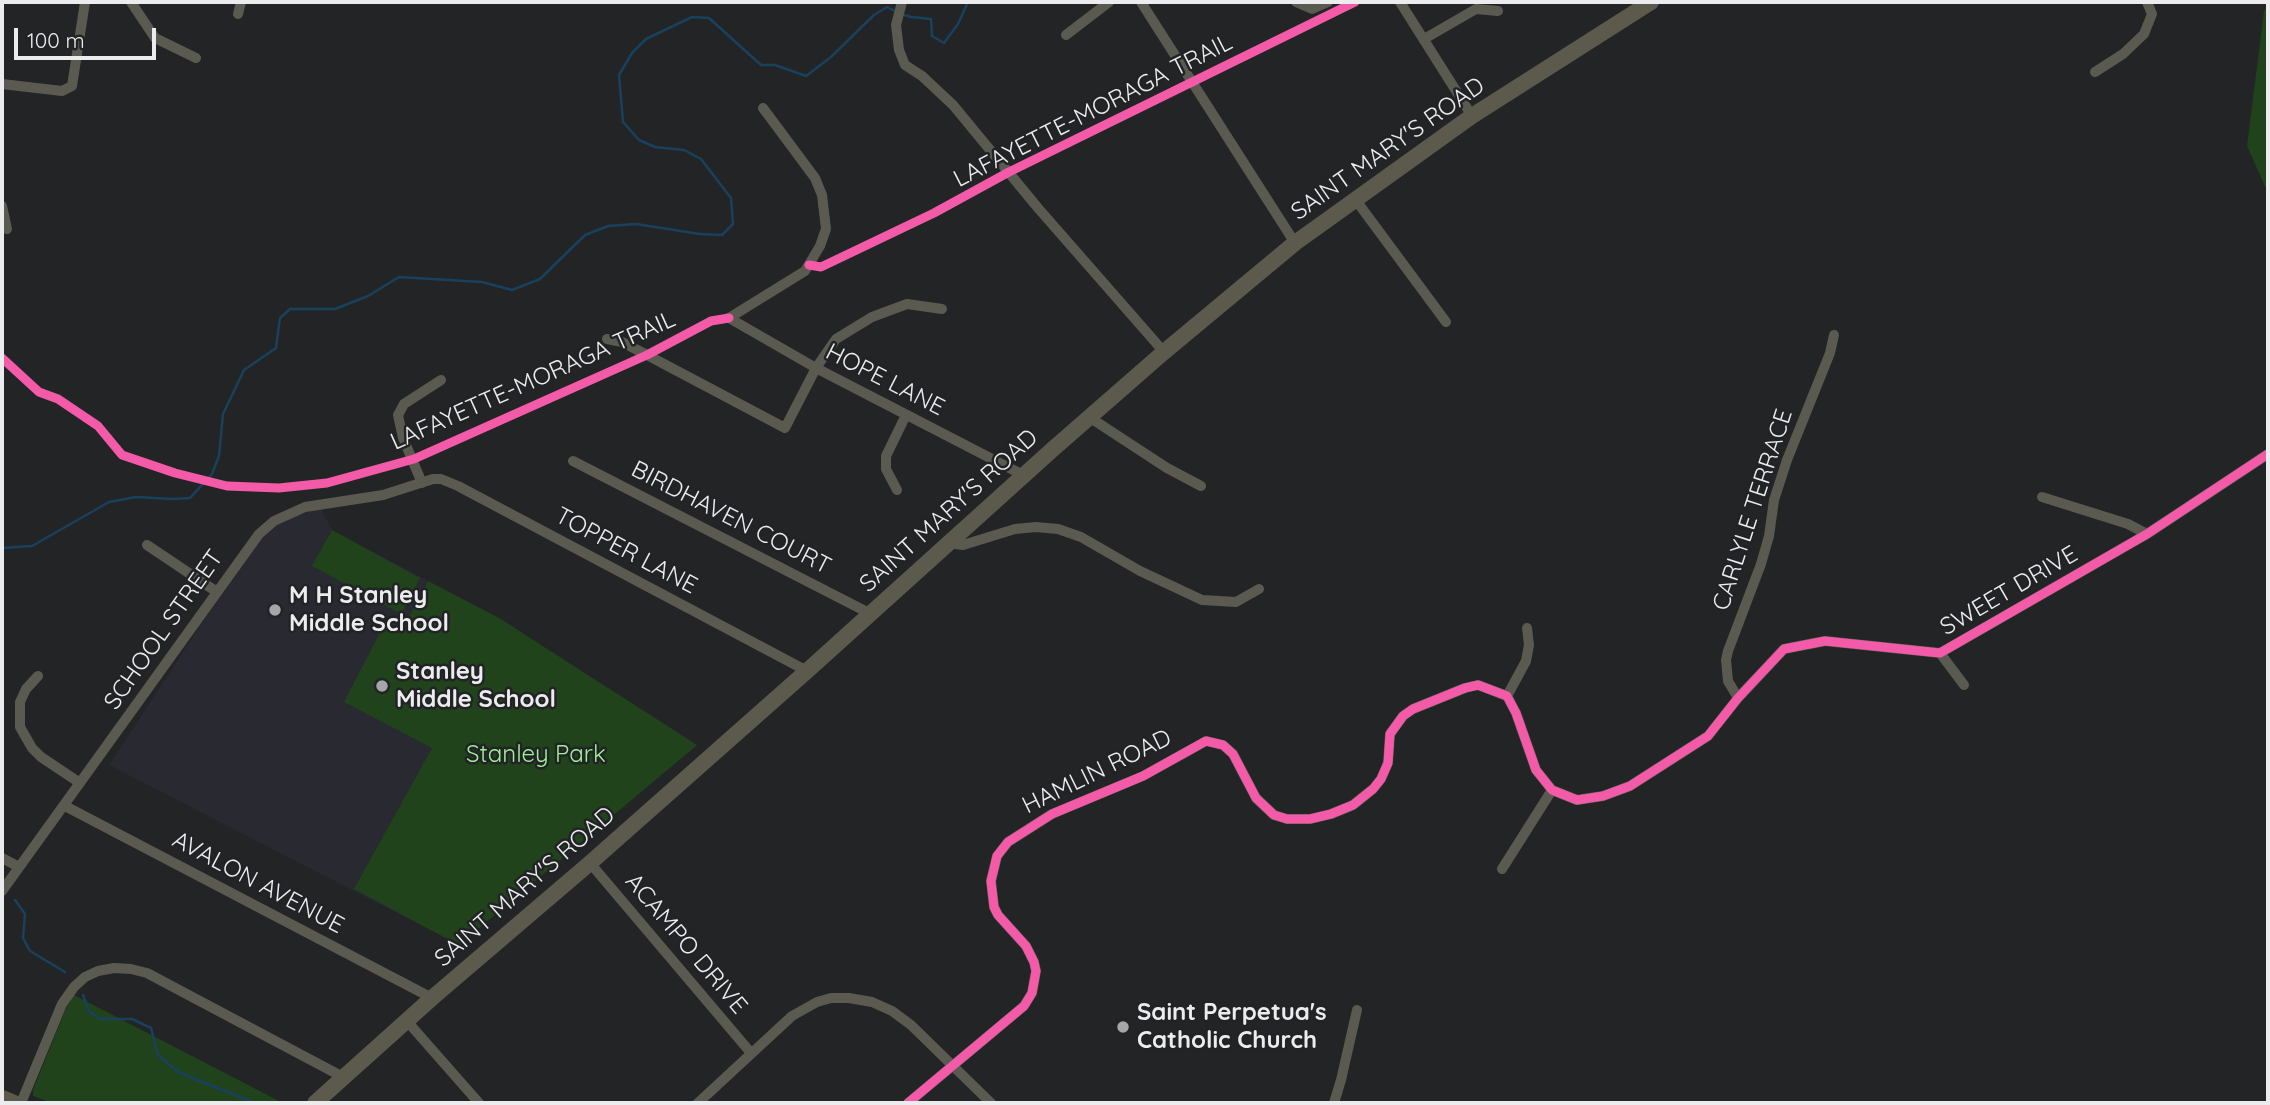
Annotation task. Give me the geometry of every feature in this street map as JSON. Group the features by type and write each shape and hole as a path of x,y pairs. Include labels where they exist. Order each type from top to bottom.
{"street":[{"path":"2,84 62,91 72,86 85,2"},
{"path":"131,2 155,38 196,58"},
{"path":"238,14 241,2"},
{"path":"902,2 896,25 899,50 905,65 922,76 953,105 1038,208 1164,352"},
{"path":"1066,35 1109,2"},
{"path":"1141,2 1295,243"},
{"path":"1296,2 1312,9 1328,2"},
{"path":"1400,2 1472,116"},
{"name":"SAINT MARY'S ROAD","path":"315,1103 406,1020 590,863 807,671 1023,475 1295,243 1472,116 1651,2"},
{"path":"2095,72 2123,54 2144,34 2152,14 2147,2"},
{"path":"1424,39 1476,9 1497,11"},
{"name":"HOPE LANE","path":"763,108 815,177 822,195 826,229 820,246 805,271 729,318 816,368 1023,475"},
{"path":"1355,199 1446,322"},
{"path":"2,206 7,229"},
{"path":"607,339 622,342 785,428 816,368 836,339 872,317 907,304 942,309"},
{"name":"CARLYLE TERRACE","path":"1738,698 1728,681 1728,651 1764,555 1774,500 1787,460 1830,353 1834,335"},
{"path":"422,483 403,439 398,415 404,404 442,380"},
{"path":"897,490 886,469 886,456 906,415"},
{"path":"1089,418 1167,468 1201,486"},
{"name":"SWEET DRIVE","path":"1552,790 1577,800 1603,796 1630,786 1708,736 1738,698 1784,649 1825,641 1940,653 2147,534 2268,454"},
{"name":"BIRDHAVEN COURT","path":"573,461 869,613"},
{"name":"TOPPER LANE","path":"422,483 441,479 458,486 807,671"},
{"name":"SCHOOL STREET","path":"2,891 259,534 283,516 305,507 383,495 422,483"},
{"path":"2042,497 2128,524 2147,534"},
{"path":"948,543 964,545 1015,529 1058,529 1081,537 1140,571 1202,600 1236,603 1259,589"},
{"path":"147,545 217,592"},
{"path":"1502,869 1552,790 1536,771 1516,713 1507,696 1526,661 1529,645 1527,628"},
{"path":"1940,653 1964,685"},
{"path":"38,676 26,689 20,702 20,727 32,748 41,757 80,783"},
{"name":"HAMLIN ROAD","path":"908,1103 1024,1006 1034,985 1037,971 1026,946 998,915 991,895 992,872 997,856 1008,842 1052,814 1143,776 1206,741 1223,745 1233,754 1256,798 1273,815 1287,819 1310,819 1331,814 1353,805 1381,779 1388,763 1390,734 1403,716 1413,709 1478,685 1507,696"},
{"name":"AVALON AVENUE","path":"65,806 432,998"},
{"path":"2,858 19,867"},
{"name":"ACAMPO DRIVE","path":"590,863 751,1052"},
{"path":"21,1103 62,1004 74,986 98,971 114,968 147,973 343,1077"},
{"path":"698,1103 803,1007 831,998 849,998 872,1002 892,1010 991,1103"},
{"path":"1334,1103 1342,1080 1357,1010"},
{"path":"406,1020 479,1103"},
{"path":"2,1098 14,1103"}],"shaded area":[{"name":"Stanley Middle School","path":"320,507 332,530 499,618 697,745 459,945 109,765 200,626 274,521"}],"green space":[{"path":"2268,2 2268,193 2247,146 2264,11"},
{"path":"332,530 420,578 401,614 312,566"},
{"name":"Stanley Park","path":"428,581 499,618 697,745 459,945 354,889 432,748 344,702 384,625 400,633"},
{"path":"74,995 283,1103 52,1103 33,1096 33,1090 65,1011"}],"waterway":[{"path":"901,14 931,19 932,36 944,43 958,24 968,2"},
{"path":"2,548 32,546 109,502 136,497 190,498 212,474 219,456 223,414 244,370 276,348 280,318 290,309 335,309 368,296 399,277 482,282 512,290 540,279 585,235 608,226 636,224 722,235 733,224 731,198 701,159 684,150 655,147 639,140 623,122 619,75 632,53 646,39 692,17 709,18 761,65 775,65 806,76 831,57 874,15 887,7 895,11"},
{"path":"15,900 25,914 23,938 30,951 65,972"},
{"path":"83,995 89,1011 100,1019 132,1019 151,1028 158,1055 178,1072 255,1103"}],"cycle path":[{"name":"LAFAYETTE-MORAGA TRAIL","path":"809,265 821,267 934,213 1009,172 1355,2"},
{"name":"LAFAYETTE-MORAGA TRAIL","path":"2,358 39,392 58,399 98,426 122,455 175,473 227,486 279,488 327,483 414,459 647,355 711,321 729,318"},
{"path":"908,1103 1024,1006 1032,993 1036,971 1034,962 1026,946 998,915 994,907 991,881 997,856 1008,842 1052,814 1143,776 1206,741 1223,745 1233,754 1256,798 1274,815 1287,819 1310,819 1331,814 1353,805 1381,779 1388,763 1390,734 1403,716 1413,709 1478,685 1507,696 1516,713 1536,770 1552,790 1577,800 1603,796 1630,786 1708,736 1738,698 1784,649 1825,641 1940,653 2147,534 2268,454"}],"place":[{"name":"M H Stanley Middle School","path":"275,610"},
{"name":"Stanley Middle School","path":"382,686"},
{"name":"Saint Perpetua's Catholic Church","path":"1123,1027"}]}
